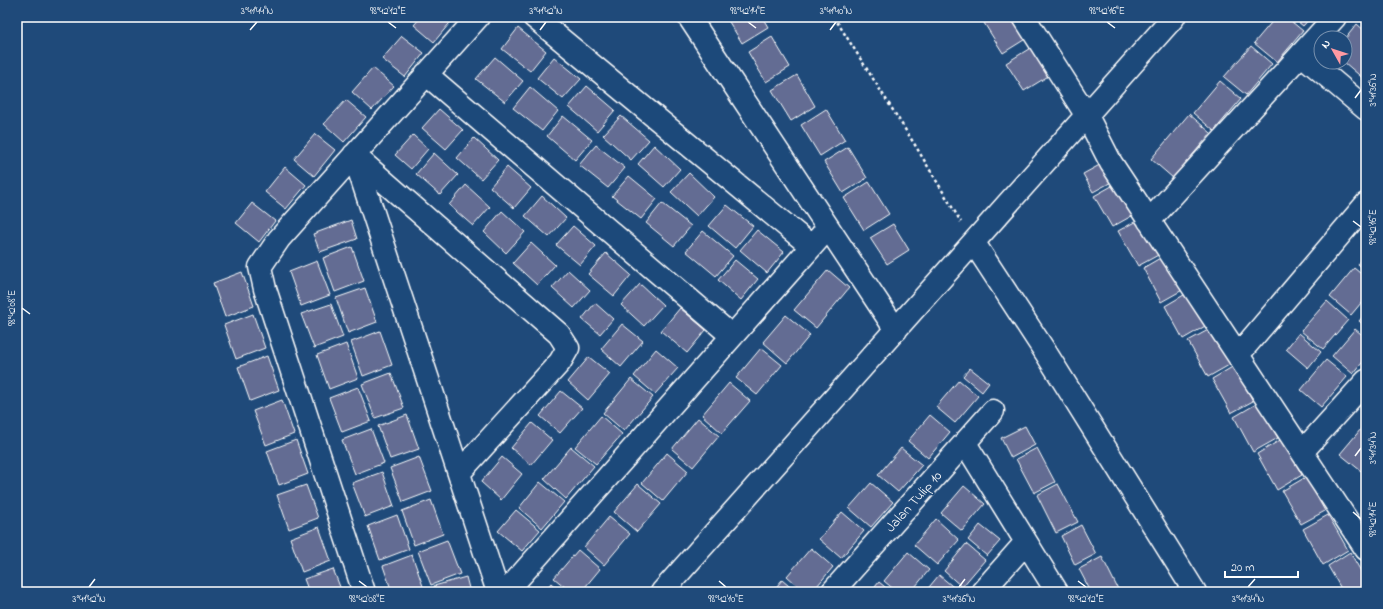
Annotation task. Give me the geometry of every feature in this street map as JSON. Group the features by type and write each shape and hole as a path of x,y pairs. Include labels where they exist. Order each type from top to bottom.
{"street":[{"path":"364,592 268,296 260,267 279,238 478,17"},
{"path":"534,17 811,246"},
{"path":"689,17 896,330"},
{"path":"1024,17 1087,116 1111,163 1366,550"},
{"path":"662,592 1174,17"},
{"path":"1149,221 1335,17"},
{"path":"1302,54 1366,108"},
{"path":"426,74 732,336"},
{"path":"354,155 498,592"},
{"path":"354,155 559,334 568,348 560,362 459,473"},
{"path":"1238,355 1366,204"},
{"path":"506,592 828,228"},
{"path":"974,243 1046,353 1195,592"},
{"path":"1302,452 1366,381"},
{"name":"Jalan Tulip 10","path":"832,592 993,411"},
{"path":"965,443 1057,592"},
{"path":"982,592 1026,542"}],"path":[{"path":"834,17 915,144 974,243"}],"building":[{"path":"421,17 454,18 434,42 414,25"},
{"path":"726,17 762,17 768,27 742,43"},
{"path":"993,17 1014,17 1027,38 1003,53 984,23"},
{"path":"1276,17 1286,17 1303,31 1277,62 1254,43"},
{"path":"1292,17 1311,17 1303,26"},
{"path":"1357,24 1366,32 1366,81 1353,70 1352,30"},
{"path":"518,28 546,51 530,71 502,49"},
{"path":"402,36 424,53 405,77 382,59"},
{"path":"772,37 790,67 766,82 748,52"},
{"path":"1251,46 1272,64 1246,95 1224,77"},
{"path":"1032,47 1050,75 1024,91 1006,63"},
{"path":"495,57 523,81 505,102 476,79"},
{"path":"554,57 581,79 563,99 537,78"},
{"path":"373,68 394,86 372,110 352,92"},
{"path":"797,75 815,106 791,121 772,90"},
{"path":"1220,81 1241,99 1214,131 1193,113"},
{"path":"587,86 615,110 597,131 569,107"},
{"path":"530,87 558,111 542,131 513,108"},
{"path":"346,100 366,117 344,142 324,124"},
{"path":"439,109 463,130 446,149 422,128"},
{"path":"826,109 845,140 820,156 801,125"},
{"path":"1189,114 1211,133 1173,178 1151,159"},
{"path":"563,116 592,140 575,160 547,136"},
{"path":"621,116 649,140 631,160 603,135"},
{"path":"315,134 335,150 314,176 294,159"},
{"path":"413,135 428,149 411,169 395,155"},
{"path":"474,138 498,160 481,179 457,158"},
{"path":"596,145 625,168 608,188 579,165"},
{"path":"654,145 680,169 664,187 638,164"},
{"path":"848,147 867,178 843,193 824,162"},
{"path":"434,153 458,175 440,195 416,174"},
{"path":"1107,161 1117,179 1093,192 1083,174"},
{"path":"285,167 306,185 286,209 265,192"},
{"path":"507,167 531,188 514,208 490,187"},
{"path":"689,173 714,197 697,216 671,192"},
{"path":"629,176 657,199 641,219 612,196"},
{"path":"869,182 889,214 864,230 844,198"},
{"path":"1119,182 1137,213 1112,227 1094,196"},
{"path":"466,185 490,207 473,226 449,205"},
{"path":"542,196 566,218 549,237 525,216"},
{"path":"252,203 275,221 259,242 236,223"},
{"path":"662,203 691,226 674,246 646,223"},
{"path":"727,205 753,226 735,248 709,226"},
{"path":"502,211 525,232 506,253 484,232"},
{"path":"1142,218 1162,253 1138,266 1118,231"},
{"path":"351,220 357,239 320,252 313,234"},
{"path":"893,224 909,250 887,264 870,238"},
{"path":"573,226 596,246 580,265 556,245"},
{"path":"757,230 784,252 767,273 740,250"},
{"path":"703,231 733,256 716,276 686,251"},
{"path":"531,243 555,265 537,285 513,263"},
{"path":"352,247 364,281 335,292 323,258"},
{"path":"606,253 631,275 614,296 588,274"},
{"path":"1167,254 1186,288 1161,302 1143,268"},
{"path":"1366,255 1366,271 1358,264"},
{"path":"735,260 758,279 741,300 718,280"},
{"path":"317,261 330,295 301,306 289,272"},
{"path":"1354,268 1366,278 1366,297 1351,315 1330,297"},
{"path":"568,270 590,290 574,308 552,288"},
{"path":"828,270 849,288 816,328 794,310"},
{"path":"242,272 254,306 225,317 213,283"},
{"path":"640,284 663,305 644,326 621,305"},
{"path":"365,288 377,322 348,333 336,298"},
{"path":"1189,292 1207,325 1183,339 1165,306"},
{"path":"1327,301 1348,320 1323,349 1301,331"},
{"path":"595,303 613,319 600,334 582,319"},
{"path":"331,304 343,337 314,348 301,314"},
{"path":"680,308 706,330 687,353 661,331"},
{"path":"1366,313 1366,327 1359,321"},
{"path":"253,314 265,348 236,359 224,325"},
{"path":"786,315 810,335 787,363 763,342"},
{"path":"622,324 643,341 621,367 601,349"},
{"path":"1210,329 1231,364 1208,377 1188,341"},
{"path":"1355,329 1366,338 1366,358 1353,374 1332,356"},
{"path":"380,331 392,365 363,376 351,342"},
{"path":"1299,333 1321,352 1308,368 1286,349"},
{"path":"346,344 358,378 329,389 317,355"},
{"path":"761,348 782,365 757,395 736,378"},
{"path":"656,349 678,368 655,394 634,376"},
{"path":"267,356 279,390 250,401 238,367"},
{"path":"589,357 610,374 588,400 568,382"},
{"path":"1326,360 1347,377 1321,407 1301,390"},
{"path":"1234,366 1253,401 1231,413 1212,379"},
{"path":"970,368 989,383 982,392 963,376"},
{"path":"391,373 404,408 375,418 362,384"},
{"path":"631,379 653,397 624,431 603,413"},
{"path":"959,380 978,396 955,423 936,407"},
{"path":"729,383 750,401 722,433 702,415"},
{"path":"358,387 371,421 342,432 329,398"},
{"path":"561,391 582,408 560,433 540,416"},
{"path":"282,400 294,434 266,445 253,411"},
{"path":"1258,403 1278,438 1253,452 1234,417"},
{"path":"407,415 419,449 390,459 378,426"},
{"path":"930,415 950,432 928,458 908,441"},
{"path":"601,416 622,434 596,464 575,447"},
{"path":"698,418 719,436 693,467 672,449"},
{"path":"532,423 552,440 531,465 511,448"},
{"path":"1366,423 1366,465 1361,471 1340,454"},
{"path":"1025,426 1035,445 1011,458 1001,438"},
{"path":"371,429 384,463 355,474 342,440"},
{"path":"1282,439 1302,475 1277,490 1257,454"},
{"path":"296,440 308,474 279,485 267,451"},
{"path":"571,447 594,466 566,499 544,479"},
{"path":"901,448 922,465 898,492 878,475"},
{"path":"1037,448 1055,482 1034,493 1016,459"},
{"path":"667,453 688,471 663,501 642,483"},
{"path":"419,457 432,491 403,502 390,468"},
{"path":"502,457 522,474 501,500 481,482"},
{"path":"382,472 394,506 365,517 352,483"},
{"path":"1306,477 1325,511 1301,524 1282,491"},
{"path":"540,482 564,502 542,528 519,508"},
{"path":"871,483 893,502 871,527 849,508"},
{"path":"638,484 661,504 637,532 614,512"},
{"path":"1058,484 1078,522 1056,533 1037,495"},
{"path":"306,485 318,518 289,529 277,495"},
{"path":"964,486 985,504 962,531 941,513"},
{"path":"431,500 443,534 414,545 402,511"},
{"path":"516,510 540,530 522,551 498,531"},
{"path":"842,512 864,531 841,558 819,539"},
{"path":"397,515 409,549 380,560 368,526"},
{"path":"1328,515 1348,550 1323,565 1303,529"},
{"path":"609,517 630,534 604,565 584,547"},
{"path":"936,519 959,540 937,565 914,545"},
{"path":"980,525 1000,541 987,556 968,540"},
{"path":"1081,525 1096,554 1075,565 1061,536"},
{"path":"319,527 331,561 302,572 290,538"},
{"path":"447,540 460,574 431,585 418,551"},
{"path":"966,544 985,560 962,587 944,571"},
{"path":"811,548 833,567 812,592 805,592 787,576"},
{"path":"578,550 600,569 581,592 571,592 554,578"},
{"path":"908,552 929,570 911,592 897,592 884,581"},
{"path":"1350,552 1366,580 1366,587 1356,592 1343,592 1328,566"},
{"path":"412,555 424,589 417,592 392,592 383,566"},
{"path":"1102,557 1119,591 1091,592 1079,569"},
{"path":"333,569 342,592 309,592 304,579"},
{"path":"939,575 958,591 958,592 925,592"},
{"path":"466,577 470,592 435,592 434,586"},
{"path":"782,580 796,592 772,592"},
{"path":"879,582 891,592 871,592"},
{"path":"551,583 561,592 544,592"}]}
